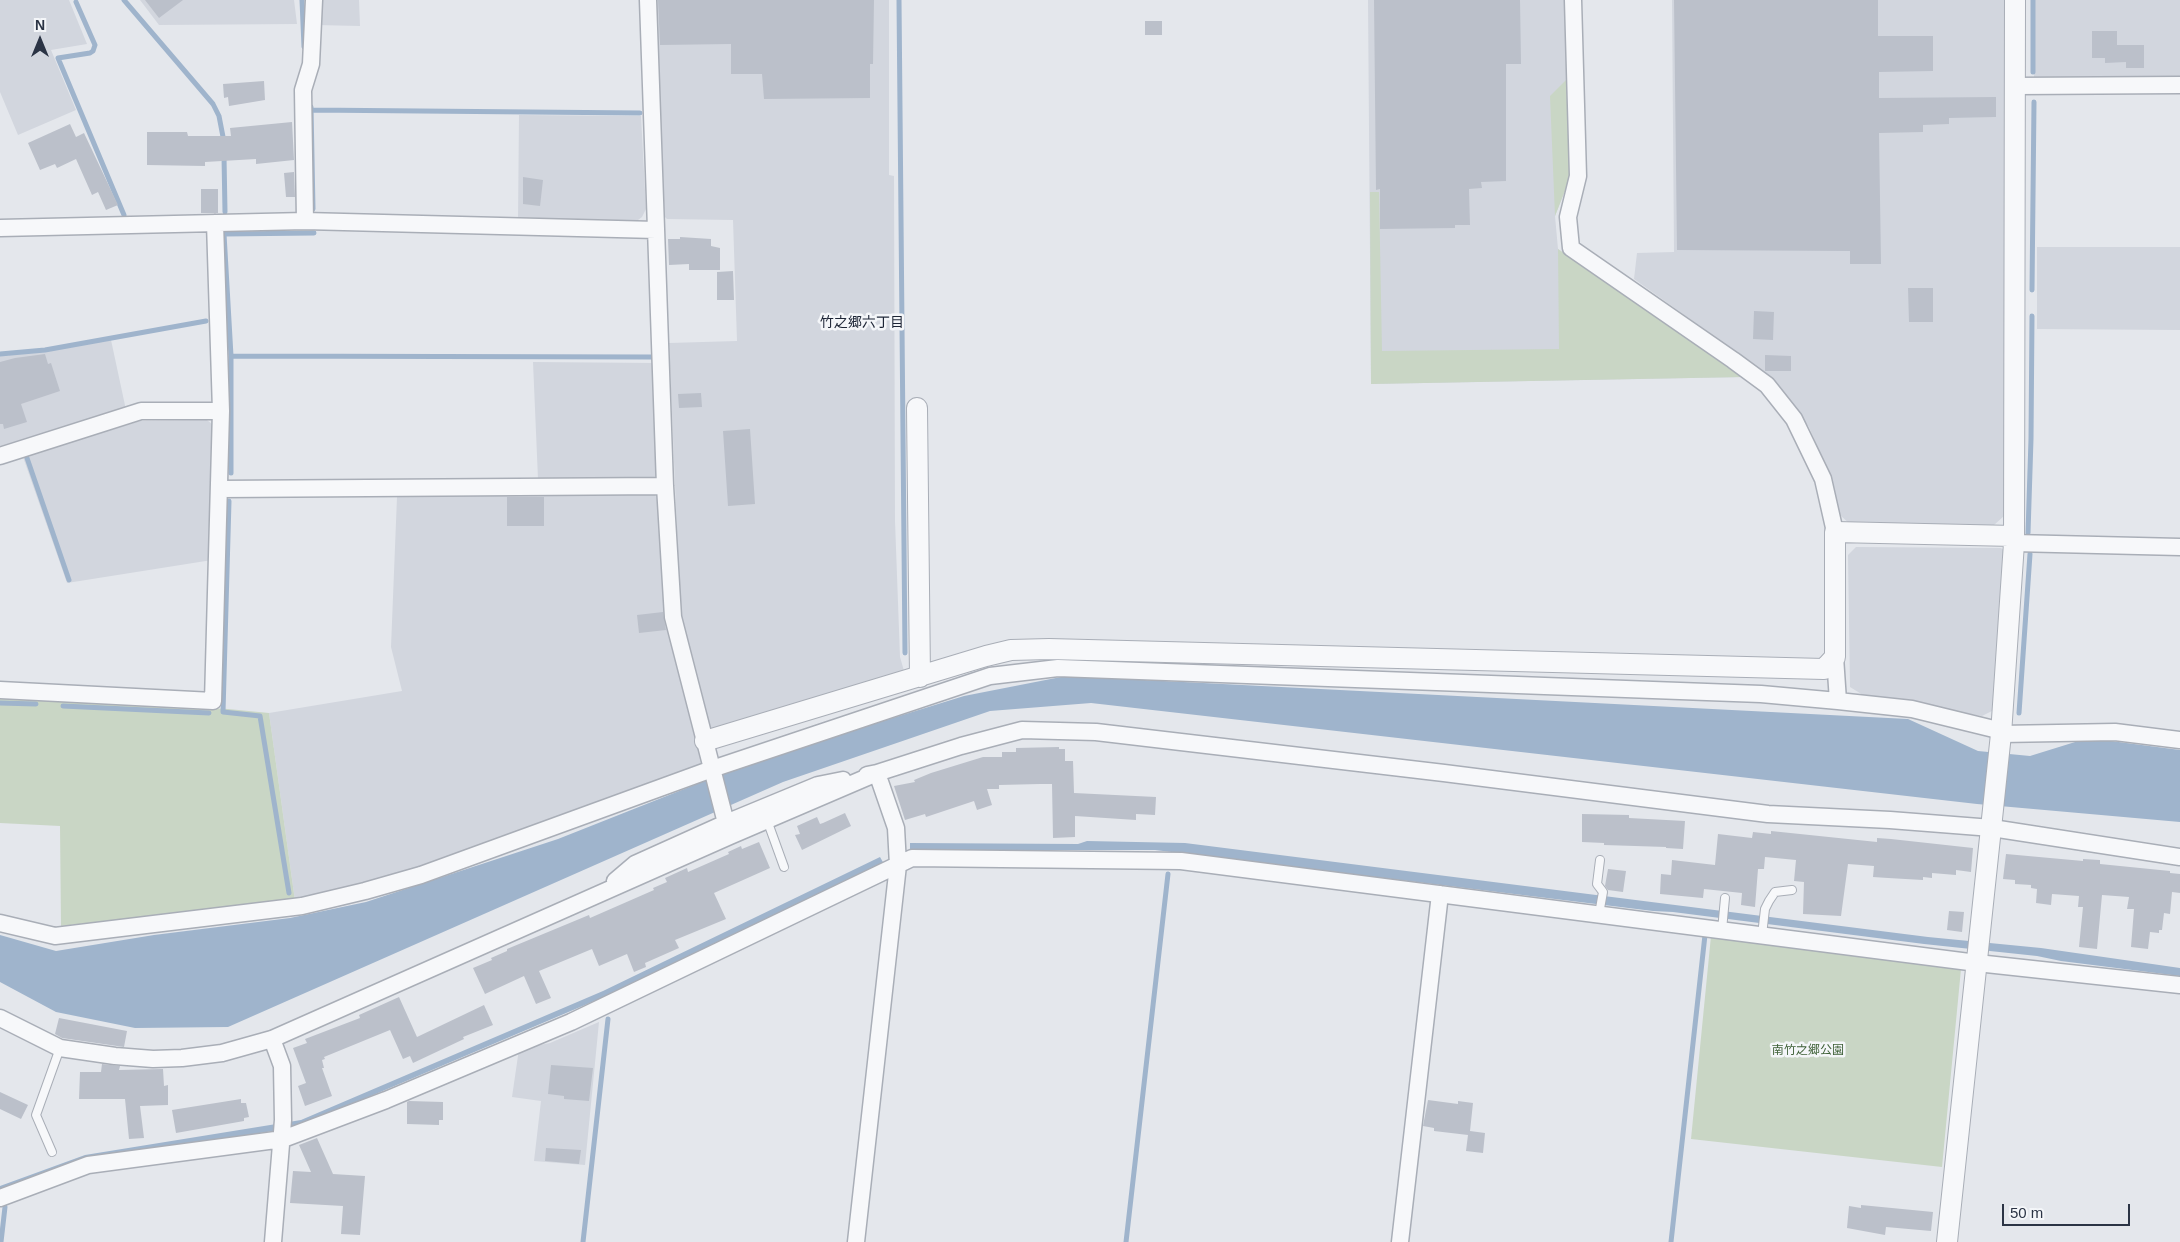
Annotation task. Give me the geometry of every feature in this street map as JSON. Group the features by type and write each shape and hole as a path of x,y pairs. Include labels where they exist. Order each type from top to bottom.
{"street":[{"path":"305,221 303,90 311,64 314,0"},
{"path":"648,0 664,486 673,617 725,819"},
{"path":"1573,0 1578,176 1568,216 1571,248 1767,385 1794,420 1823,480 1835,532 1835,656 1838,701"},
{"path":"1947,1242 2001,736 2014,540 2016,0"},
{"path":"2016,86 2180,84"},
{"path":"0,228 305,221 656,230"},
{"path":"0,690 213,701 222,411 215,222"},
{"path":"917,408 920,677"},
{"path":"0,456 141,411 222,411"},
{"path":"220,488 664,486"},
{"path":"1835,532 2180,547"},
{"path":"705,741 1011,650 1049,649 1812,670 1824,669 1835,656"},
{"path":"0,923 55,936 302,906 366,891 421,875 712,768 990,676 1058,668 1761,694 1912,709 2001,736 2115,732 2180,740"},
{"path":"0,1018 60,1048 115,1056 154,1059 182,1058 222,1052 272,1040 601,893 877,773 961,746 1022,730 1057,729 1096,732 1768,814 1890,820 1992,820 2180,857"},
{"path":"601,893 635,864 725,819 818,785 877,773"},
{"path":"856,1242 898,865 896,828 877,773"},
{"path":"0,1198 88,1165 283,1130 386,1100 571,1022 912,858 1171,861 1440,894 1600,911 2180,985"},
{"path":"1400,1242 1440,894"},
{"path":"272,1040 282,1066 283,1130 273,1242"}],"lane":[{"path":"767,820 784,867"},
{"path":"1600,860 1597,884 1603,892 1600,911"},
{"path":"1762,932 1764,914 1769,901 1776,892 1792,890"},
{"path":"1722,926 1726,898"},
{"path":"52,1152 36,1115 60,1048"}],"shaded area":[{"path":"0,0 69,0 87,44 51,50 76,110 18,135 0,92"},
{"path":"140,0 294,0 297,24 159,25"},
{"path":"317,0 359,0 360,26 317,25"},
{"path":"656,0 889,0 889,175 894,176 895,521 900,657 904,671 718,730 709,727 685,636 680,603 669,343 737,341 733,220 667,219 662,214"},
{"path":"1368,0 1567,0 1570,178 1555,216 1558,249 1744,377 1371,384"},
{"path":"1672,0 2005,0 2004,516 1994,525 1851,525 1840,515 1834,487 1809,427 1767,374 1634,279 1637,253 1674,252"},
{"path":"2035,0 2180,0 2180,78 2034,78"},
{"path":"519,115 641,116 646,209 642,217 634,223 518,220"},
{"path":"2037,247 2180,247 2180,330 2037,329"},
{"path":"111,340 126,410 0,449 0,356 47,351"},
{"path":"533,362 655,363 658,473 653,479 538,479"},
{"path":"207,420 213,425 212,560 67,583 23,457 140,421"},
{"path":"652,491 657,498 669,637 703,767 418,871 295,901 269,713 402,691 391,647 397,497"},
{"path":"1856,547 2001,548 2007,553 1996,709 1982,716 1863,695 1850,687 1848,555"},
{"path":"599,1022 585,1165 534,1161 541,1101 512,1097 519,1049 550,1043"}],"green space":[{"path":"1568,78 1570,178 1555,216 1550,96"},
{"path":"1370,192 1379,192 1382,351 1559,349 1558,249 1744,377 1371,384"},
{"path":"0,698 228,709 269,713 295,901 61,926 60,826 0,823"},
{"name":"南竹之郷公園","path":"1711,936 1961,969 1942,1167 1691,1139"}],"water":[{"path":"1066,676 1908,719 1978,751 2030,756 2088,738 2180,750 2180,822 1977,804 1091,703 990,711 783,782 228,1027 135,1028 56,1012 0,982 0,935 56,951 154,935 290,918 366,902 558,839 760,759 964,696"},
{"path":"1087,841 1185,843 1928,937 2041,948 2180,968 2180,976 2061,961 2037,956 1924,944 1155,850 910,850 910,843 1078,844"},
{"path":"880,857 884,864 599,999 298,1127 148,1151 0,1193 0,1186 85,1155 301,1120 603,991"}],"building":[{"path":"145,0 183,0 159,18"},
{"path":"658,0 874,0 873,64 870,64 870,98 764,99 762,74 731,74 731,44 660,45"},
{"path":"1374,0 1520,0 1521,64 1506,64 1506,181 1481,182 1482,188 1469,189 1470,225 1455,225 1455,228 1380,229 1380,189 1376,190"},
{"path":"1674,0 1878,0 1878,36 1933,36 1933,71 1879,72 1879,98 1996,97 1996,117 1949,118 1949,124 1923,125 1923,132 1879,133 1881,264 1850,264 1850,251 1677,250"},
{"path":"1145,21 1162,21 1162,35 1145,35"},
{"path":"2092,31 2117,31 2117,45 2144,45 2144,68 2126,68 2126,62 2105,63 2105,58 2092,58"},
{"path":"264,81 265,100 229,106 228,97 224,98 223,84"},
{"path":"292,122 294,160 256,164 256,159 205,162 205,166 147,165 147,132 187,132 188,136 231,136 230,128"},
{"path":"70,124 76,137 84,133 118,205 106,210 98,192 92,195 76,159 57,168 55,164 40,170 28,143"},
{"path":"294,172 295,197 286,197 284,173"},
{"path":"523,177 543,180 540,206 523,204"},
{"path":"201,189 218,189 218,213 201,213"},
{"path":"680,237 711,239 711,246 720,248 720,270 689,270 689,264 669,265 668,239 680,239"},
{"path":"733,271 734,300 717,300 717,272"},
{"path":"1908,288 1933,288 1933,322 1909,322"},
{"path":"1754,311 1774,312 1773,340 1753,339"},
{"path":"45,354 48,364 51,363 60,391 21,404 27,422 4,429 3,424 0,424 0,362"},
{"path":"1765,355 1791,356 1791,371 1765,371"},
{"path":"701,393 702,407 679,408 678,394"},
{"path":"750,429 755,504 728,506 723,431"},
{"path":"507,497 544,497 544,526 507,526"},
{"path":"663,612 666,630 639,633 637,615"},
{"path":"1059,747 1059,749 1065,749 1065,761 1073,761 1074,793 1156,797 1155,815 1136,814 1136,820 1075,816 1075,837 1053,838 1052,784 1040,784 999,785 999,789 987,789 992,805 977,810 974,801 926,817 925,814 905,820 894,786 915,782 914,780 931,773 983,757 1002,757 1002,752 1016,752 1016,748"},
{"path":"845,813 851,826 802,850 795,835 800,834 797,826 817,817 820,824"},
{"path":"1582,814 1629,815 1629,818 1685,821 1683,849 1582,842"},
{"path":"1771,831 1877,842 1877,838 1891,839 1973,848 1971,872 1956,870 1956,875 1932,873 1932,878 1923,877 1923,880 1888,878 1873,877 1874,866 1848,864 1841,916 1803,914 1804,882 1794,881 1796,860 1765,857 1764,869 1758,869 1755,907 1741,905 1742,893 1704,889 1703,898 1660,894 1661,874 1671,875 1672,860 1715,865 1718,834 1752,838 1753,832 1771,834"},
{"path":"759,842 770,868 714,893 726,919 675,940 679,948 645,963 646,967 634,972 627,954 599,966 592,949 539,971 551,998 536,1004 524,976 485,994 473,968 492,960 491,958 507,951 507,949 589,915 590,918 654,890 653,888 667,882 665,878 687,868 688,872 729,854 728,852 741,846 742,849"},
{"path":"2006,854 2083,861 2083,859 2100,860 2100,864 2170,871 2170,873 2180,874 2180,893 2172,892 2170,914 2164,913 2162,930 2159,930 2159,933 2150,932 2148,949 2131,947 2134,909 2127,909 2129,897 2102,895 2097,949 2079,947 2083,907 2078,907 2079,896 2052,894 2051,905 2036,903 2037,889 2031,888 2031,885 2015,884 2015,880 2003,879"},
{"path":"1608,869 1626,871 1623,892 1608,890 1605,886"},
{"path":"1949,911 1964,912 1962,932 1947,930"},
{"path":"399,997 417,1037 484,1005 493,1025 463,1037 464,1039 413,1063 410,1056 403,1059 390,1030 324,1057 325,1059 322,1060 324,1068 322,1068 332,1096 305,1106 298,1086 306,1083 293,1048 307,1043 305,1039 360,1018 359,1015"},
{"path":"59,1018 127,1031 124,1047 62,1038 55,1034"},
{"path":"102,1064 120,1066 119,1070 163,1069 164,1086 168,1085 168,1105 140,1106 144,1138 129,1139 125,1099 79,1099 80,1072 101,1072"},
{"path":"551,1065 593,1068 589,1101 564,1099 564,1096 548,1094"},
{"path":"0,1092 28,1105 21,1119 0,1109"},
{"path":"241,1099 241,1103 246,1103 249,1117 244,1118 244,1121 176,1133 172,1110"},
{"path":"1428,1100 1458,1104 1458,1101 1473,1103 1470,1131 1485,1133 1483,1153 1466,1151 1468,1135 1434,1131 1434,1128 1423,1126"},
{"path":"407,1102 443,1102 443,1120 439,1120 439,1125 407,1124"},
{"path":"317,1138 333,1174 365,1176 360,1235 341,1234 343,1206 290,1203 293,1171 311,1172 299,1145"},
{"path":"546,1148 581,1150 579,1164 545,1161"},
{"path":"1861,1205 1933,1212 1931,1231 1886,1227 1885,1235 1847,1228 1849,1206 1861,1208"}],"waterway":[{"path":"124,0 213,104 219,116 224,142"},
{"path":"302,0 304,47"},
{"path":"899,0 905,653"},
{"path":"2033,0 2033,72"},
{"path":"76,2 95,45 90,53 58,58 124,215"},
{"path":"2032,290 2034,102"},
{"path":"311,107 313,209"},
{"path":"311,110 640,113"},
{"path":"224,156 225,212"},
{"path":"231,473 231,356 224,234 314,233"},
{"path":"2028,533 2032,316"},
{"path":"0,354 45,350 206,321"},
{"path":"231,356 651,357"},
{"path":"27,458 69,580"},
{"path":"229,501 223,712 260,716 289,893"},
{"path":"2019,713 2030,554"},
{"path":"0,703 36,704"},
{"path":"63,706 209,713"},
{"path":"1126,1242 1168,874"},
{"path":"1671,1242 1705,935"},
{"path":"583,1242 608,1019"},
{"path":"1,1242 5,1207"}],"district":[{"name":"竹之郷六丁目","path":"862,323"}]}
